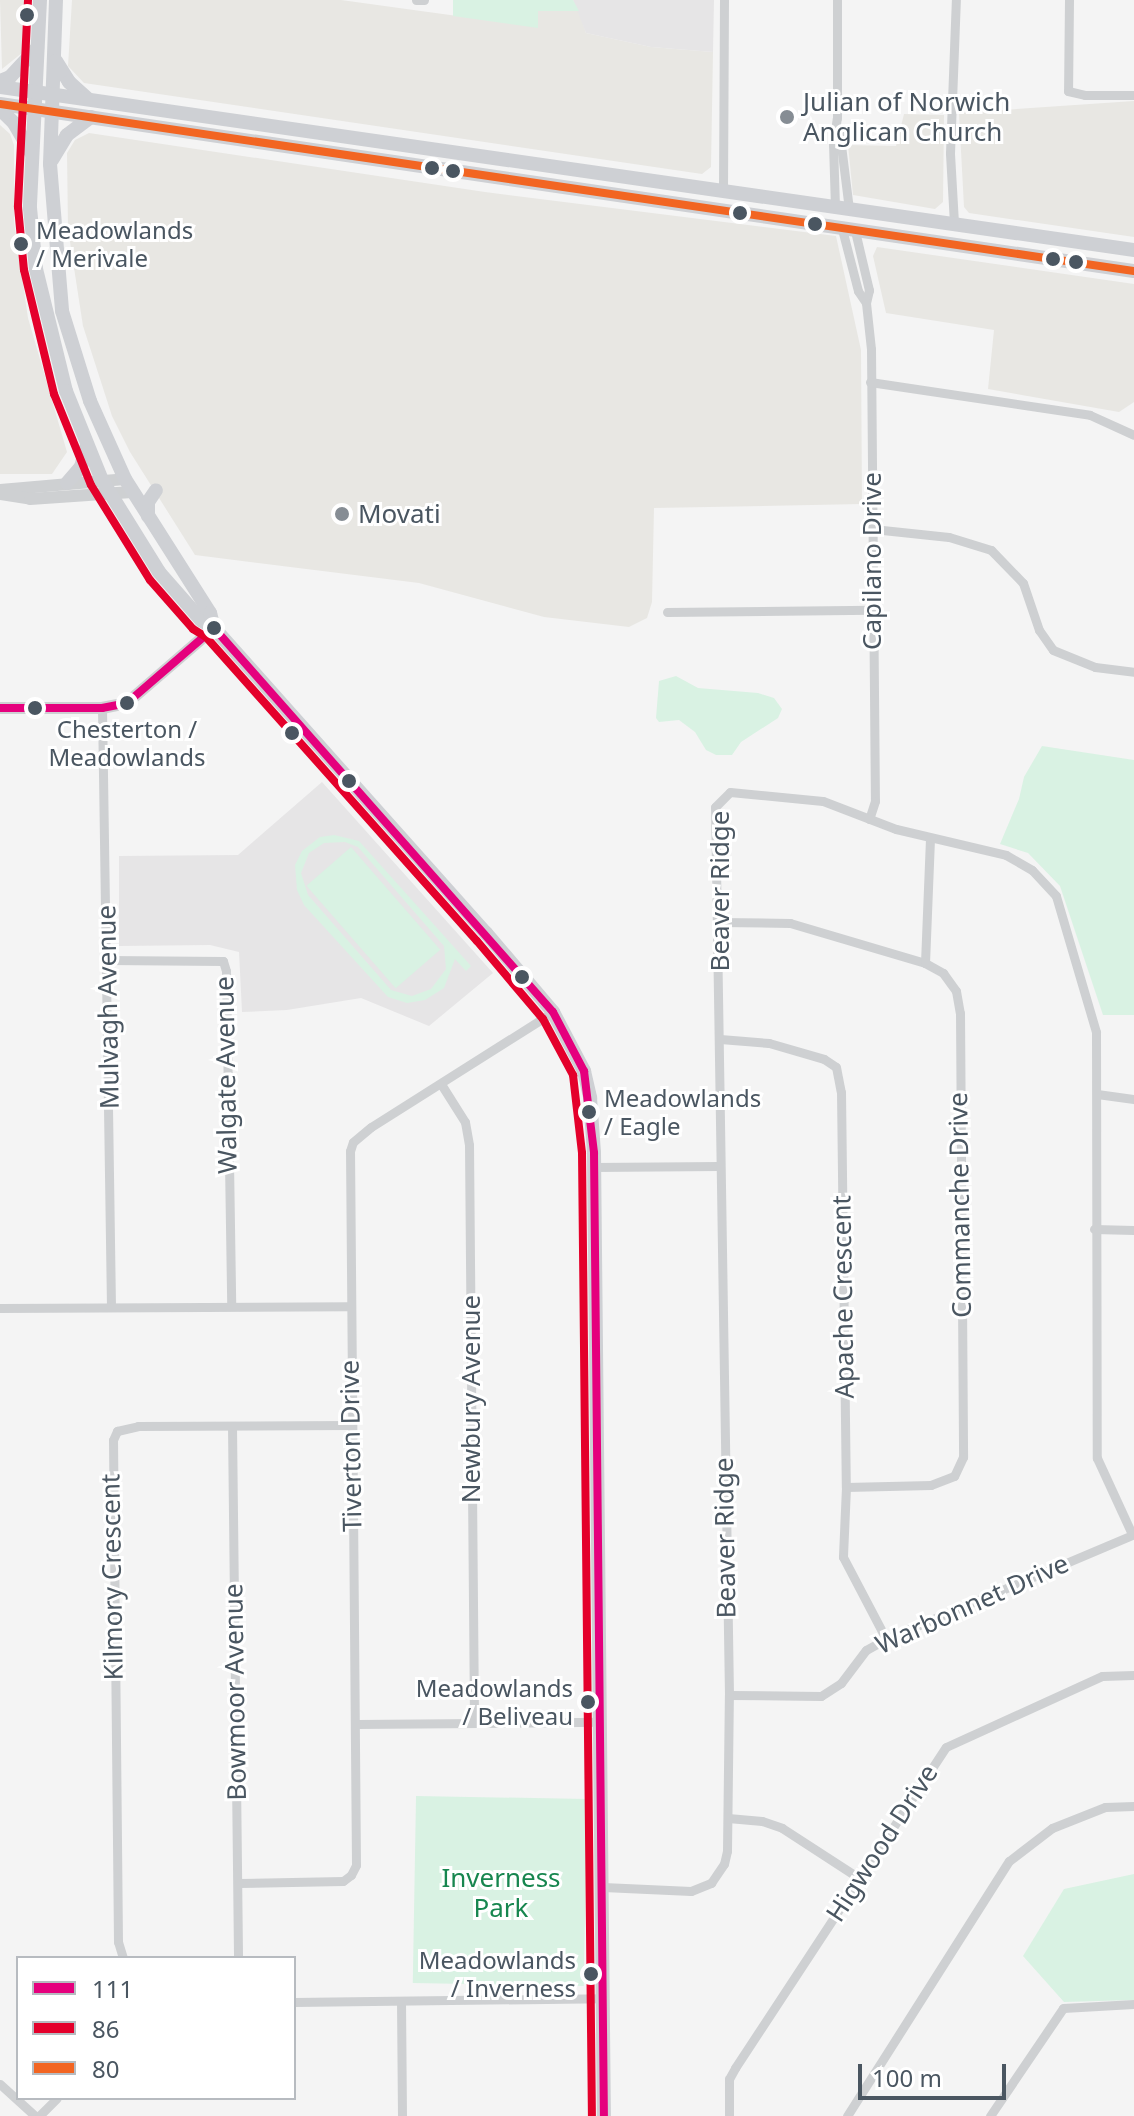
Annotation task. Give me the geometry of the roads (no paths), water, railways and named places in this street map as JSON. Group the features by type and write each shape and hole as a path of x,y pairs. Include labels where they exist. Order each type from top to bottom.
{"main road":[{"path":"40,0 30,208 36,269 62,378 86,448 102,480 159,572 201,620 214,628 553,1012 584,1071 593,1123 594,1167 604,2116"},
{"path":"56,0 50,164 62,311 90,401 129,485 148,520 210,613 214,628"},
{"path":"0,84 17,71 37,48"},
{"path":"55,57 69,82 92,101"},
{"path":"0,84 92,101 1134,250"},
{"path":"0,106 1134,271"},
{"path":"0,106 31,153"},
{"path":"50,164 67,135 91,117"},
{"path":"490,176 497,159"},
{"path":"67,483 81,467 86,448"},
{"path":"148,520 148,502 156,490"}],"street":[{"path":"416,0 424,0"},
{"path":"723,190 724,0"},
{"path":"837,0 837,118 833,145 842,208"},
{"path":"954,223 950,153 956,0"},
{"path":"1069,0 1068,91 1085,95 1134,95"},
{"name":"Capilano Drive","path":"842,208 869,290 866,303 873,529 875,801 869,819"},
{"path":"870,382 1090,415 1134,435"},
{"path":"0,492 102,480 129,485"},
{"path":"0,492 30,499 110,495 129,485"},
{"path":"873,529 949,537 991,550 1023,583 1039,630 1053,650 1095,667 1134,672"},
{"path":"667,612 872,610"},
{"path":"0,708 102,708 127,703 147,689 214,628"},
{"name":"Mulvagh Avenue","path":"102,708 111,1306"},
{"name":"Beaver Ridge","path":"603,1887 691,1891 711,1883 724,1864 728,1818 729,1695 715,807 721,798 742,790 823,801 930,838 1018,859 1049,885 1062,908 1094,1020 1097,1094 1094,1229 1097,1458 1133,1534"},
{"path":"719,922 790,923 925,963 930,838"},
{"name":"Walgate Avenue","path":"108,960 223,961 226,971 231,1306"},
{"name":"Commanche Drive","path":"846,1487 931,1485 954,1476 963,1457 960,1013 956,991 943,973 925,963"},
{"name":"Tiverton Drive","path":"239,1883 343,1881 351,1875 356,1865 357,1724 348,1165 353,1142 553,1012"},
{"name":"Apache Crescent","path":"720,1039 769,1043 824,1059 836,1067 841,1092 846,1487 843,1557 886,1639"},
{"name":"Newbury Avenue","path":"441,1084 465,1122 469,1145 474,1723"},
{"path":"1097,1094 1134,1099"},
{"path":"594,1167 719,1166"},
{"path":"1094,1229 1134,1230"},
{"path":"0,1308 349,1306"},
{"name":"Kilmory Crescent","path":"122,1956 118,1942 113,1440 117,1431 126,1427 350,1425"},
{"name":"Bowmoor Avenue","path":"232,1426 238,1956"},
{"name":"Warbonnet Drive","path":"729,1695 821,1696 841,1683 866,1650 886,1639 1133,1534"},
{"name":"Higwood Drive","path":"729,2116 729,2079 735,2068 946,1747 1102,1676 1134,1675"},
{"path":"357,1724 601,1722"},
{"path":"847,2116 1009,1861 1052,1828 1105,1807 1134,1806"},
{"path":"728,1818 762,1821 782,1828 859,1878"},
{"path":"296,2002 604,1998"},
{"path":"401,2001 402,2116"},
{"path":"990,2116 1063,2008 1134,2004"},
{"path":"0,2084 16,2098"},
{"path":"18,2100 37,2116 55,2100"}],"place":[{"name":"Julian of Norwich Anglican Church","path":"787,117"},
{"name":"Meadowlands / Merivale","path":"21,244"},
{"name":"Movati","path":"342,514"},
{"name":"Chesterton / Meadowlands","path":"127,703"},
{"name":"Meadowlands / Eagle","path":"589,1112"},
{"name":"Meadowlands / Beliveau","path":"588,1702"},
{"name":"Meadowlands / Inverness","path":"591,1974"}],"park label":[{"name":"Inverness Park","path":"501,1893"}]}
